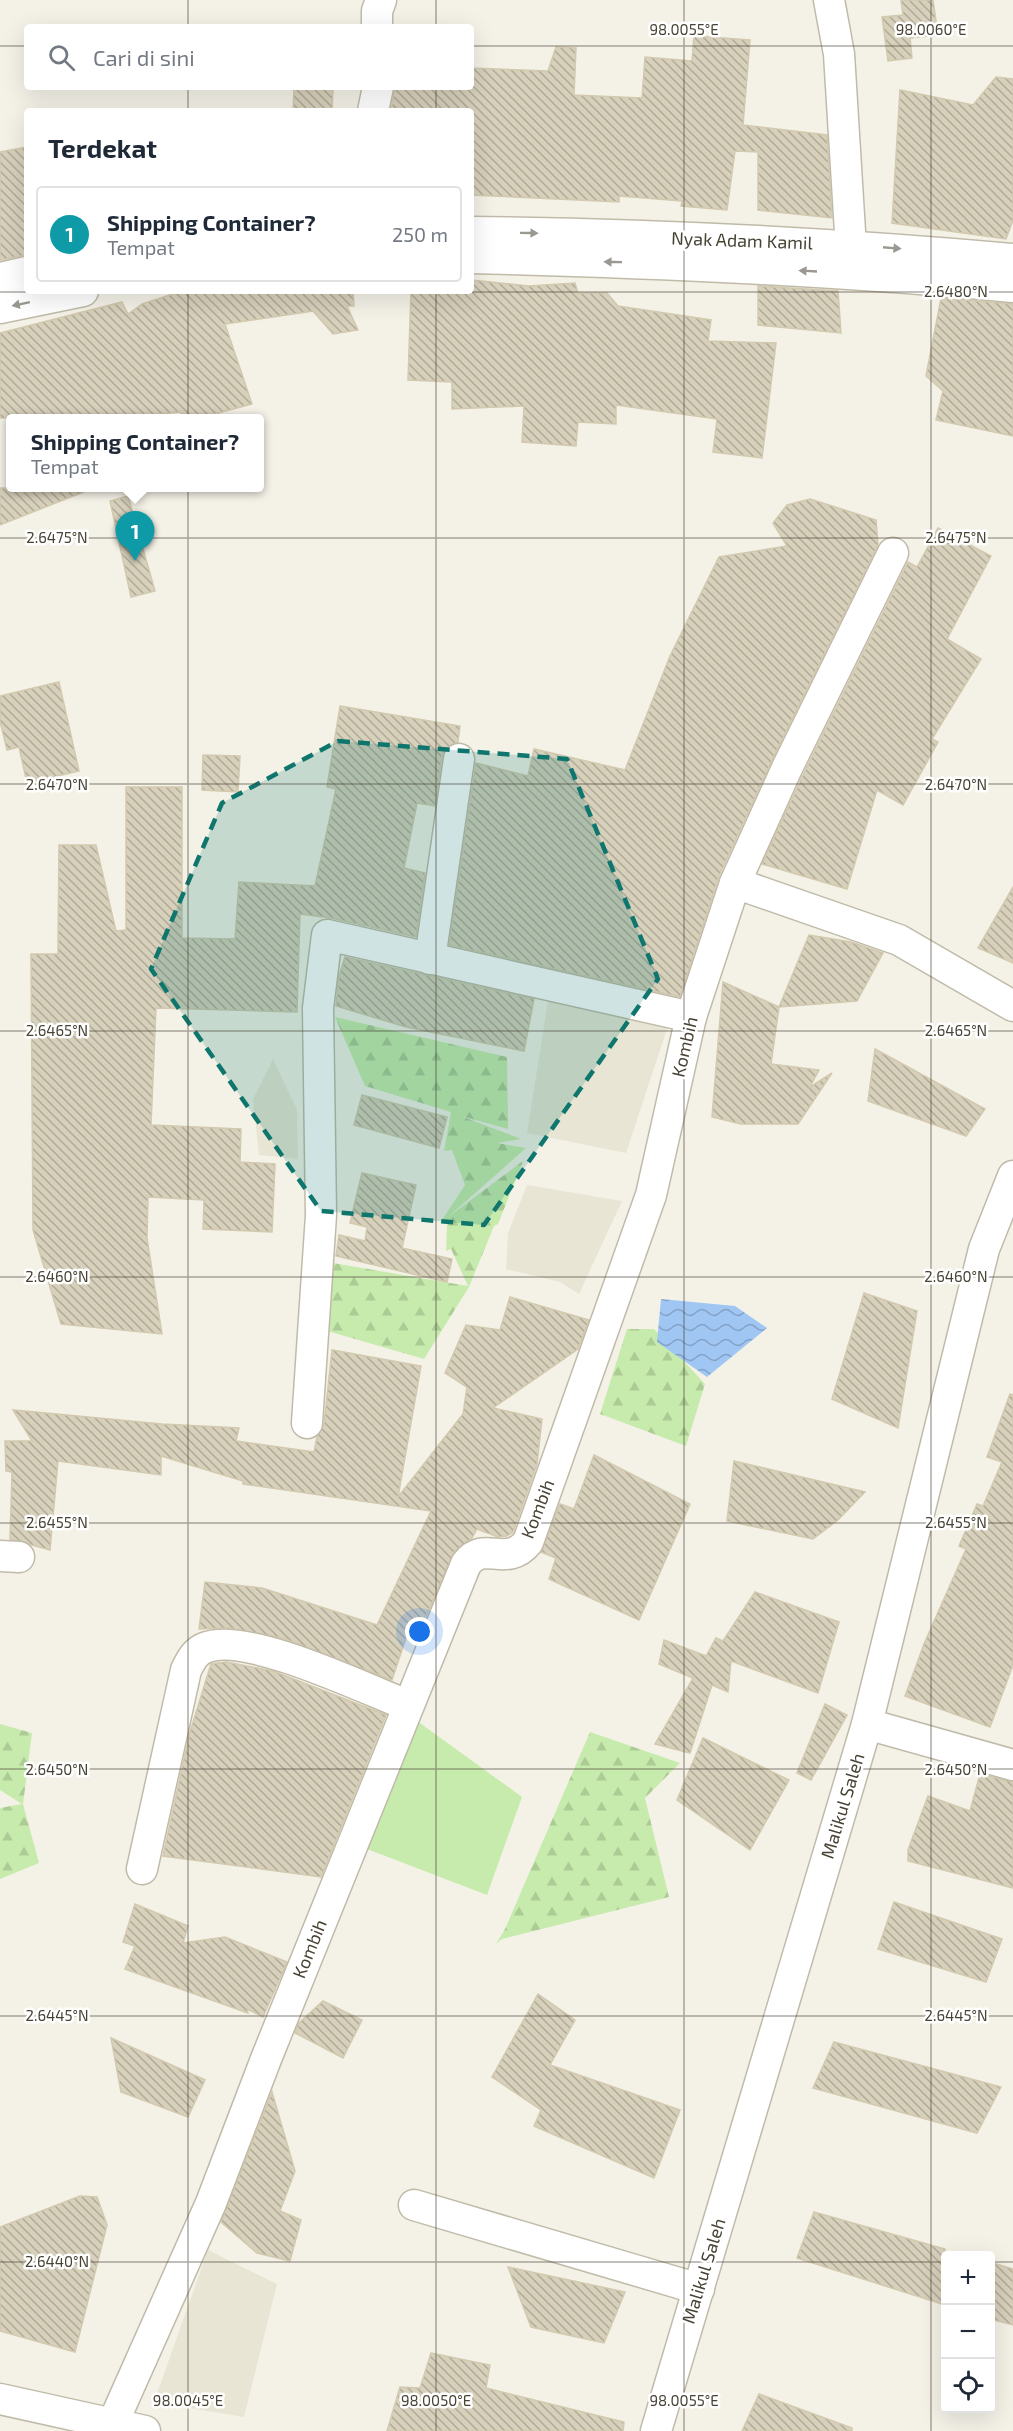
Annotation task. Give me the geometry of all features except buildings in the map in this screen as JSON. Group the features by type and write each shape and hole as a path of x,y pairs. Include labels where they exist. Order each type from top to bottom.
{"street":[{"path":"377,24 377,11 381,0"},
{"path":"829,0 839,54 852,259"},
{"path":"374,108 378,90"},
{"name":"Nyak Adam Kamil","path":"474,232 852,259 1013,259"},
{"path":"474,258 644,263 852,259 1013,286"},
{"path":"0,278 24,273"},
{"path":"0,308 68,294"},
{"name":"Kombih","path":"113,2422 211,2203 407,1706 466,1564 472,1555 480,1553 510,1555 519,1552 528,1542 651,1195 691,1017 735,883 787,768 893,552"},
{"path":"430,959 459,759"},
{"path":"735,883 899,940 1013,1006"},
{"path":"307,1423 321,1215 318,1008 327,935 691,1017"},
{"name":"Malikul Saleh","path":"656,2431 867,1724 984,1249 1013,1176"},
{"path":"142,1869 186,1670 194,1655 206,1647 223,1645 267,1651 407,1706"},
{"path":"867,1724 1013,1765"},
{"path":"414,2205 699,2289"},
{"path":"0,2399 113,2422 145,2431"}],"highlighted area":[{"path":"338,741 567,759 658,979 484,1225 321,1211 151,969 222,803"}],"shaded area":[{"path":"548,1001 668,1026 626,1153 527,1133"},
{"path":"273,1059 297,1110 298,1159 259,1155 253,1099"},
{"path":"527,1185 622,1201 579,1294 560,1282 506,1269 508,1233"},
{"path":"208,2250 277,2284 244,2417 154,2402"}],"green space":[{"path":"335,1017 507,1057 508,1129 461,1116 521,1139 497,1143 526,1148 448,1217 523,1161 498,1224 494,1226 469,1287 424,1359 324,1330 333,1263 468,1286 451,1249 446,1251 447,1224 440,1223 465,1185 452,1150 444,1151 451,1112 365,1086"},
{"path":"627,1329 654,1329 705,1384 686,1446 600,1414"},
{"path":"413,1718 522,1797 487,1895 367,1849"},
{"path":"0,1724 32,1733 23,1804 39,1863 0,1879 0,1808 22,1804 0,1790"},
{"path":"590,1732 680,1763 645,1798 669,1897 502,1939 496,1944 505,1929"}],"water":[{"path":"661,1299 735,1306 767,1328 707,1377 657,1342"}],"place":[{"name":"Shipping Container?","path":"135,561"}]}
